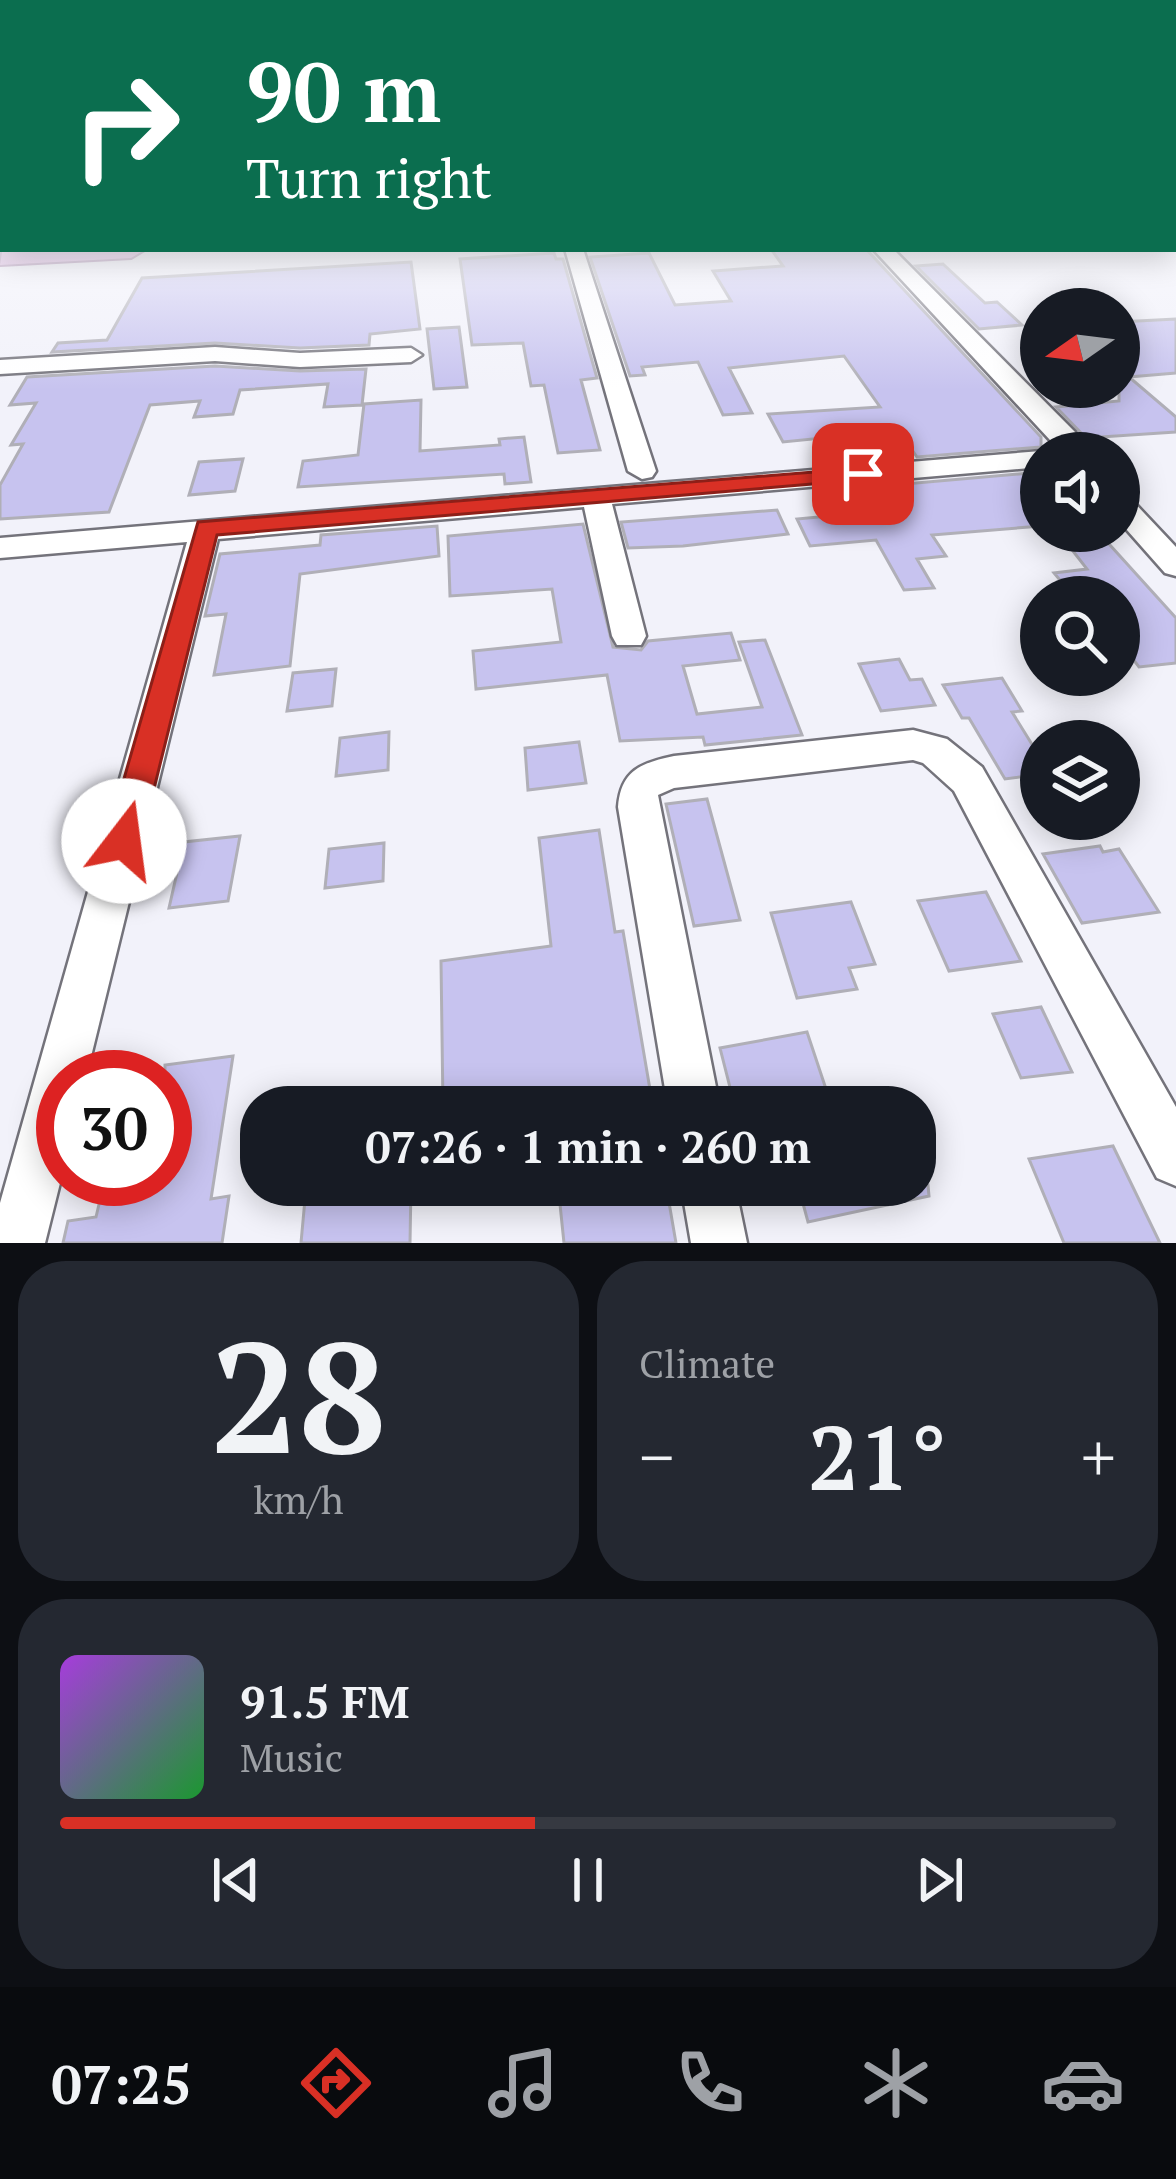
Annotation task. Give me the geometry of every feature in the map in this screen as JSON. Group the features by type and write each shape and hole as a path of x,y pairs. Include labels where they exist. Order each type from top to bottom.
{"street":[{"path":"582,274 642,471"},
{"path":"906,274 1060,432"},
{"path":"0,367 215,353 300,360 411,355"},
{"path":"0,548 1020,461"},
{"path":"596,496 629,636"},
{"path":"1140,526 1176,566"},
{"path":"17,1243 206,528"},
{"path":"690,1086 638,807 639,788 652,777 674,772 913,746 934,750 953,761 968,779 1176,1159"},
{"path":"712,1206 719,1243"}],"building":[{"path":"413,274 420,329 370,334 369,345 300,348 215,343 52,352 58,343 107,340 142,278"},
{"path":"462,274 567,274 597,378 581,380 600,450 558,453 544,385 531,386 523,343 472,345"},
{"path":"596,274 660,274 675,305 731,301 715,274 889,274 1036,432 1020,432 1020,449 917,457 903,437 825,444 822,438 783,442 768,414 880,407 844,356 729,368 752,413 723,415 698,362 642,367 645,375 630,376"},
{"path":"924,274 954,274 985,303 997,302 1020,325 979,329"},
{"path":"1176,319 1176,373 1140,376 1140,321"},
{"path":"459,327 467,387 434,389 427,329"},
{"path":"215,366 366,369 362,405 324,407 328,384 240,390 233,414 194,417 200,401 150,405 109,512 0,519 0,485 23,444 11,445 36,403 10,405 27,377"},
{"path":"1140,386 1176,417 1176,432 1080,432 1057,408 1140,408"},
{"path":"421,400 420,451 500,445 499,439 524,437 531,482 505,484 504,474 298,487 303,461 358,455 364,404"},
{"path":"243,459 235,491 189,495 199,462"},
{"path":"1020,474 1020,528 932,535 946,556 917,559 934,588 904,590 876,540 810,546 797,519 861,513 848,489"},
{"path":"777,510 788,534 683,546 628,548 621,522"},
{"path":"583,524 613,647 641,650 648,641 731,633 740,660 683,666 697,714 762,707 739,642 765,640 802,735 705,745 703,737 620,741 607,675 476,689 473,651 561,642 552,589 450,596 448,536"},
{"path":"437,526 439,556 300,574 290,666 214,675 226,614 205,616 220,554 320,545 321,535"},
{"path":"1074,552 1116,552 1138,576 1054,573 1087,569"},
{"path":"1140,578 1176,618 1176,663 1140,667"},
{"path":"899,659 910,680 922,679 935,705 881,711 859,664"},
{"path":"336,669 332,706 287,711 293,673"},
{"path":"1002,678 1022,711 1012,712 1020,725 1020,777 1005,779 943,685"},
{"path":"389,732 388,770 336,776 340,738"},
{"path":"579,742 586,783 528,790 525,748"},
{"path":"707,799 740,920 694,926 666,804"},
{"path":"599,830 615,932 623,931 649,1086 443,1086 441,961 551,946 539,838"},
{"path":"240,836 228,901 169,908 184,842"},
{"path":"384,843 383,881 325,888 329,849"},
{"path":"1100,846 1103,852 1119,849 1159,912 1082,923 1043,854"},
{"path":"986,892 1021,961 949,971 918,901"},
{"path":"851,902 875,964 849,968 857,989 797,998 771,913"},
{"path":"1041,1007 1072,1072 1021,1078 993,1014"},
{"path":"807,1032 825,1086 730,1086 720,1048"},
{"path":"233,1056 211,1199 229,1196 222,1243 63,1243 68,1221 96,1217 99,1206 192,1206 192,1061"},
{"path":"1113,1146 1160,1243 1064,1243 1029,1159"},
{"path":"304,1206 411,1206 410,1243 301,1243"},
{"path":"560,1206 670,1206 676,1243 564,1243"},
{"path":"804,1206 882,1206 808,1222"}],"route":[{"path":"124,841 206,528 863,474"}]}
